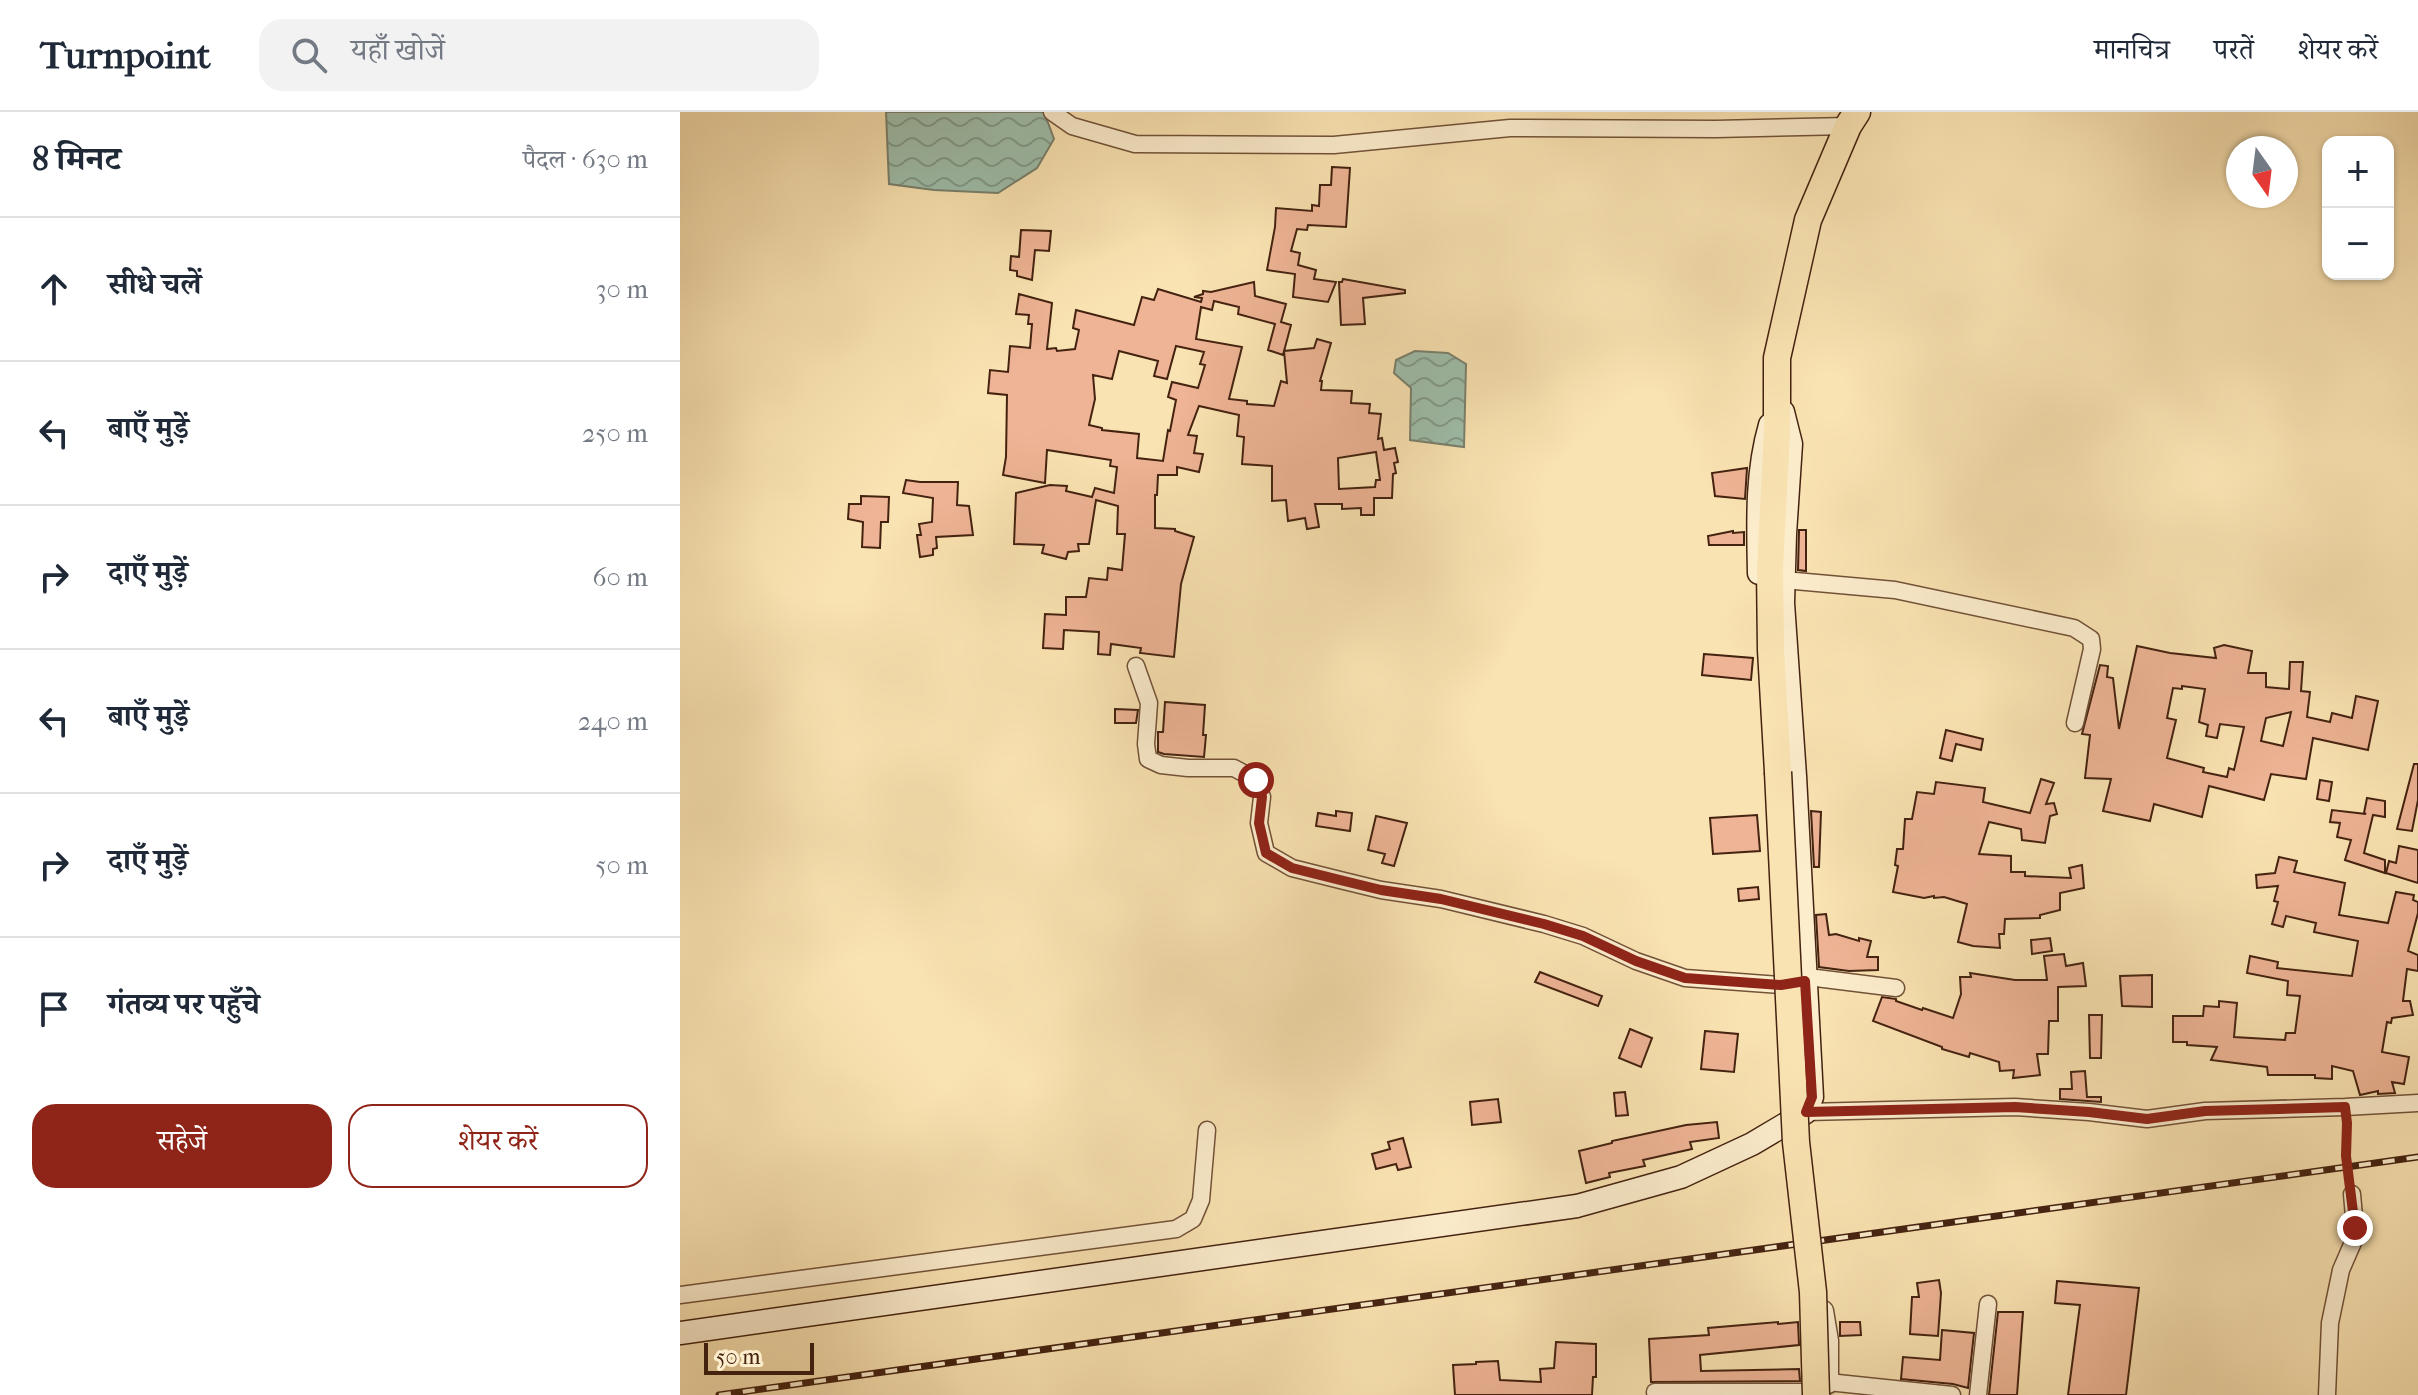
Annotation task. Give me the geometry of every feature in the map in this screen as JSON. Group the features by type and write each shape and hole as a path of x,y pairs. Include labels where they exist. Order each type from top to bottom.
{"main road":[{"path":"1818,1392 1813,1292 1796,1142 1770,581 1777,358 1808,220 1853,119"},
{"path":"680,1333 1577,1206 1681,1177 1752,1144 1806,1112 1812,1097 1784,580 1791,444 1784,414 1777,404"},
{"path":"1776,1129 1783,1097 1784,1037 1760,626 1758,499 1762,456 1777,404"}],"street":[{"path":"1052,112 1072,126 1135,144 1334,145 1510,128 1716,129 1853,119"},
{"path":"1784,580 1895,590 2074,628 2091,639 2092,649 2075,723"},
{"path":"1136,666 1149,703 1148,759 1161,765 1188,768 1234,768 1256,780 1262,797 1259,823 1266,853 1292,868 1544,924 1583,936 1636,961 1685,978 1781,985 1816,978 1896,988"},
{"path":"1806,1112 2015,1107 2147,1119 2205,1111 2418,1103"},
{"path":"680,1295 1176,1229 1193,1219 1201,1200 1207,1130"},
{"path":"2327,1395 2330,1323 2341,1270 2354,1240 2352,1194"},
{"path":"1978,1395 1988,1304"},
{"path":"1655,1392 1952,1395"}],"path":[{"path":"2345,1107 2346,1156 2352,1194"}],"water":[{"path":"886,112 1044,112 1054,139 1037,168 998,193 889,184"},
{"path":"1415,351 1448,353 1466,364 1464,447 1410,440 1411,388 1394,373 1396,360"}],"building":[{"path":"1332,167 1350,168 1346,227 1308,225 1307,230 1297,229 1291,251 1300,253 1298,265 1316,270 1314,279 1336,282 1328,302 1293,297 1295,274 1267,270 1276,208 1312,211 1312,205 1319,206 1320,185 1331,185"},
{"path":"1021,230 1051,231 1049,251 1035,250 1032,280 1017,276 1017,271 1010,270 1011,256 1019,257"},
{"path":"1343,279 1405,290 1405,293 1363,298 1365,324 1341,325 1339,282"},
{"path":"1254,282 1255,296 1286,304 1281,322 1291,325 1284,351 1314,348 1317,339 1331,343 1320,381 1321,390 1352,391 1351,403 1370,404 1369,413 1381,414 1378,439 1382,438 1384,450 1395,448 1398,462 1394,463 1396,473 1393,474 1392,498 1374,498 1374,515 1361,515 1361,508 1342,509 1342,504 1315,504 1319,527 1307,529 1305,518 1288,521 1286,500 1272,501 1272,466 1242,464 1244,437 1237,436 1239,415 1199,406 1188,435 1197,436 1194,453 1203,454 1199,472 1177,467 1177,475 1158,475 1155,495 1155,528 1175,529 1194,537 1181,584 1174,657 1140,653 1141,648 1111,644 1110,655 1098,654 1099,632 1064,630 1063,649 1043,648 1045,614 1066,615 1066,597 1086,597 1089,578 1107,580 1108,568 1122,570 1125,534 1117,534 1118,506 1096,500 1089,544 1078,544 1079,551 1068,552 1066,559 1042,553 1044,545 1014,544 1016,493 1050,485 1067,486 1066,491 1092,497 1095,488 1114,493 1117,467 1110,466 1111,460 1047,450 1045,483 1003,475 1007,395 988,393 990,370 1008,372 1010,346 1030,348 1032,324 1028,324 1029,315 1016,314 1019,294 1052,303 1047,349 1056,348 1057,351 1075,349 1079,330 1073,328 1076,310 1134,325 1142,297 1154,300 1158,289 1201,302 1202,298 1194,297 1203,294 1203,291","holes":["1214,301 1239,307 1238,314 1275,324 1268,350 1283,355 1284,351 1287,383 1281,381 1274,406 1229,399 1242,347 1196,339 1201,307 1212,310","1176,346 1204,352 1200,364 1205,365 1198,388 1172,382 1168,397 1176,400 1163,461 1137,458 1139,434 1102,430 1089,425 1095,399 1093,375 1112,379 1119,351 1158,361 1154,376 1167,379","1376,452 1380,480 1376,480 1375,487 1339,489 1338,458"]},
{"path":"1747,468 1745,499 1715,496 1712,473"},
{"path":"906,480 958,482 957,505 969,506 973,535 936,537 937,548 933,549 933,555 920,557 919,524 932,522 933,498 903,493"},
{"path":"861,496 889,497 888,522 881,522 880,548 862,547 863,522 848,519 849,504 861,504"},
{"path":"1799,530 1806,530 1806,571 1798,570"},
{"path":"1744,532 1744,545 1709,545 1708,536"},
{"path":"2224,645 2252,651 2248,673 2266,673 2266,687 2289,689 2290,662 2303,662 2301,691 2310,692 2307,717 2330,722 2332,713 2352,718 2356,696 2378,701 2368,750 2313,738 2306,779 2271,774 2264,800 2209,786 2202,817 2154,804 2150,821 2103,811 2111,779 2085,778 2090,735 2082,734 2100,665 2108,666 2107,677 2113,678 2119,729 2137,646 2216,658 2214,648","holes":["2182,686 2205,689 2199,722 2208,725 2206,736 2217,738 2220,724 2244,727 2234,770 2229,768 2227,777 2203,772 2204,768 2167,758 2176,720 2167,718 2173,688 2182,689","2291,712 2283,746 2261,741 2266,718"]},
{"path":"1704,654 1753,658 1751,680 1702,675"},
{"path":"1165,702 1205,705 1204,757 1158,752 1158,732 1163,732"},
{"path":"1115,709 1138,710 1136,723 1115,723"},
{"path":"1946,730 1983,739 1981,750 1956,744 1952,761 1940,758"},
{"path":"2414,764 2418,764 2418,800 2412,831 2397,829"},
{"path":"2041,779 2054,783 2046,804 2054,803 2057,814 2050,816 2045,843 2022,840 2021,829 1989,822 1979,854 2011,856 2011,872 2025,872 2025,876 2071,878 2069,868 2082,865 2084,888 2060,893 2060,910 2040,915 2040,918 2005,919 2004,934 1999,934 2000,948 1973,946 1958,942 1967,904 1944,897 1924,898 1893,892 1898,866 1895,865 1897,849 1903,849 1905,819 1912,819 1917,792 1934,794 1936,782 1985,788 1983,802 2030,813"},
{"path":"2320,780 2332,782 2329,801 2317,799"},
{"path":"2367,798 2385,801 2385,817 2373,815 2364,853 2385,860 2385,873 2345,860 2351,840 2337,837 2340,823 2330,822 2332,810 2366,814"},
{"path":"1336,811 1352,813 1350,831 1316,826 1318,813 1336,816"},
{"path":"1811,811 1821,812 1819,867 1814,867"},
{"path":"1757,815 1760,851 1713,854 1710,818"},
{"path":"1376,816 1407,823 1394,866 1382,863 1385,854 1368,850"},
{"path":"2399,846 2418,850 2418,883 2386,873 2389,861 2396,863"},
{"path":"2279,857 2297,861 2294,872 2345,883 2339,915 2388,923 2396,892 2414,895 2413,900 2418,902 2408,951 2418,955 2418,971 2407,969 2403,1001 2410,1001 2413,1015 2392,1018 2391,1023 2387,1022 2382,1052 2409,1057 2404,1084 2392,1082 2395,1093 2378,1094 2378,1091 2360,1095 2353,1071 2332,1066 2332,1079 2315,1078 2315,1075 2268,1075 2267,1067 2211,1060 2217,1047 2173,1042 2173,1016 2203,1016 2204,1006 2219,1007 2219,1001 2237,1003 2234,1037 2285,1040 2286,1033 2295,1033 2300,996 2287,995 2288,981 2247,973 2250,956 2278,962 2277,968 2352,976 2358,941 2314,932 2316,923 2286,916 2283,927 2272,924 2278,902 2274,901 2278,886 2257,888 2256,875 2275,873"},
{"path":"1758,887 1759,899 1739,901 1738,889"},
{"path":"1826,914 1829,935 1871,941 1867,957 1878,957 1878,970 1849,971 1819,967 1816,915"},
{"path":"2050,938 2052,951 2032,954 2031,940"},
{"path":"2064,954 2066,966 2083,963 2086,986 2058,987 2058,1021 2049,1021 2048,1054 2037,1054 2040,1075 2013,1078 2014,1070 2000,1071 1999,1062 1942,1049 1873,1021 1882,997 1953,1018 1961,994 1960,977 1971,977 1970,973 2015,980 2047,980 2044,956"},
{"path":"1540,972 1602,996 1598,1006 1535,982"},
{"path":"2152,975 2152,1007 2122,1006 2120,976"},
{"path":"2089,1015 2102,1015 2101,1058 2090,1058"},
{"path":"1630,1029 1652,1038 1641,1067 1619,1058"},
{"path":"1705,1031 1738,1034 1734,1072 1701,1069"},
{"path":"2085,1071 2087,1097 2101,1097 2101,1102 2060,1099 2060,1089 2072,1089 2071,1072"},
{"path":"1625,1092 1628,1115 1616,1116 1614,1093"},
{"path":"1498,1099 1501,1122 1472,1125 1470,1102"},
{"path":"1717,1122 1719,1138 1690,1142 1692,1149 1643,1160 1645,1166 1609,1173 1610,1177 1586,1183 1579,1151 1686,1125"},
{"path":"1403,1138 1411,1167 1398,1170 1396,1164 1376,1169 1372,1154 1390,1149 1388,1142"},
{"path":"1939,1280 1938,1336 1910,1334 1912,1297 1919,1297 1917,1283"},
{"path":"2057,1281 2139,1288 2126,1395 2068,1395 2080,1305 2055,1303"},
{"path":"1998,1312 2023,1312 2017,1395 1989,1395"},
{"path":"1798,1322 1799,1345 1700,1355 1701,1371 1799,1369 1800,1381 1651,1382 1649,1339 1709,1335 1708,1328"},
{"path":"1840,1322 1860,1322 1861,1335 1840,1336"},
{"path":"1942,1330 1974,1333 1968,1388 1901,1379 1903,1357 1940,1360"},
{"path":"1556,1342 1596,1344 1596,1377 1593,1377 1592,1395 1455,1395 1453,1365 1498,1361 1500,1380 1541,1382 1540,1369 1554,1368"}],"railway":[{"path":"719,1395 2418,1157"}],"route":[{"path":"1256,780 1262,797 1259,823 1266,853 1292,868 1544,924 1583,936 1636,961 1685,978 1781,985 1805,981 1812,1097 1806,1112 2015,1107 2147,1119 2205,1111 2345,1107 2345,1147 2355,1228"}]}
